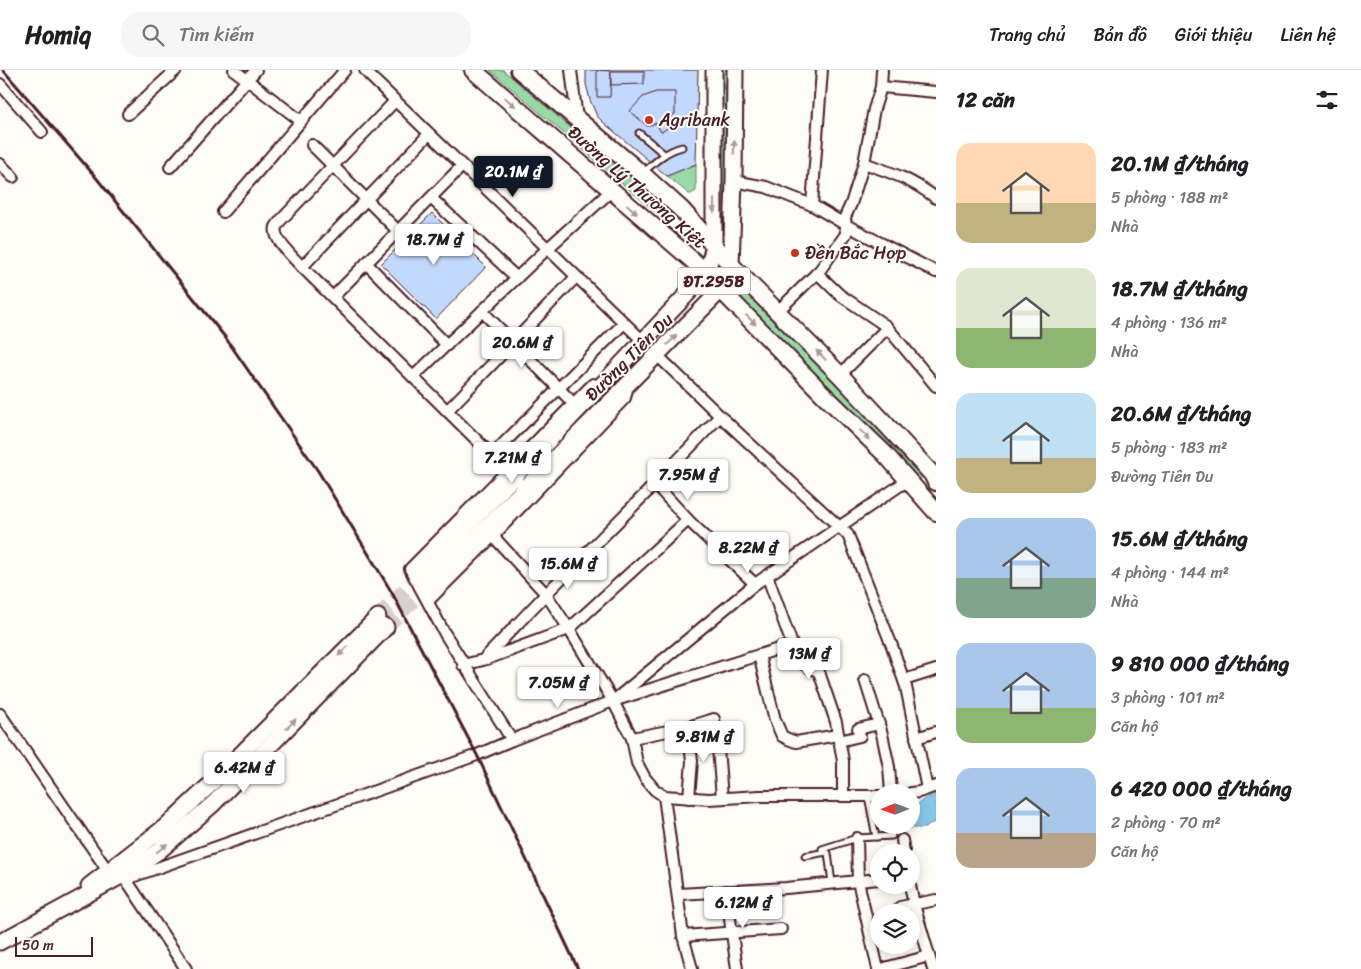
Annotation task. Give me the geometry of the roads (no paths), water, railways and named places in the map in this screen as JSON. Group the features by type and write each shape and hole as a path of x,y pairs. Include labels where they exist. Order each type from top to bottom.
{"main road":[{"name":"Đường Lý Thường Kiệt","path":"473,70 706,273 823,394 885,454 936,512"},
{"name":"Đường Lý Thường Kiệt","path":"520,70 682,210 731,265 840,375 932,474 936,482"},
{"name":"Đường Tiên Du","path":"426,587 511,473 643,342 706,273 714,245 714,70"},
{"name":"Đường Tiên Du","path":"426,587 721,290 731,265 735,70"},
{"path":"0,942 60,909 125,877 159,851 214,804 382,622 165,827 60,909"}],"street":[{"path":"128,114 176,70"},
{"path":"234,70 300,121"},
{"path":"170,167 256,70"},
{"path":"223,212 345,70"},
{"path":"365,70 643,342"},
{"path":"571,70 577,119"},
{"path":"812,205 822,70"},
{"path":"778,311 817,273 846,234 845,217 864,163 882,70"},
{"path":"0,84 42,132"},
{"path":"880,87 936,92"},
{"path":"395,101 281,220 276,227 277,236 284,248 302,267 526,488"},
{"path":"302,267 429,134"},
{"path":"312,145 398,231"},
{"path":"864,163 912,181 936,198"},
{"path":"0,164 13,177"},
{"path":"333,297 462,166"},
{"path":"734,181 766,187 812,205 936,272"},
{"path":"413,377 547,249 611,191"},
{"path":"430,198 517,278"},
{"path":"366,263 447,345"},
{"path":"817,273 840,295 887,328 936,386"},
{"path":"447,411 576,276"},
{"path":"482,311 576,407"},
{"path":"492,455 624,323"},
{"path":"840,375 887,328"},
{"path":"657,355 848,535 904,680 916,738 931,787"},
{"path":"426,587 493,536 625,398 628,384"},
{"path":"483,660 720,416"},
{"path":"511,473 410,569 426,587 444,634 512,740"},
{"path":"613,701 767,575 908,480"},
{"path":"655,484 688,520 755,584"},
{"path":"463,665 483,660 569,629 688,520"},
{"path":"493,536 546,594 569,629 613,701 632,738 637,763 645,778 655,790 664,796 689,798 868,796"},
{"path":"767,575 798,661 819,672 836,722 843,761 843,796"},
{"path":"186,969 125,877 477,755 613,701 791,645"},
{"path":"759,655 775,720 782,736 796,742 860,736 858,729 879,724"},
{"path":"904,680 936,670"},
{"path":"865,680 879,724 889,767 890,784"},
{"path":"0,714 108,871"},
{"path":"632,738 688,727 714,719 722,798"},
{"path":"688,727 692,761 689,798"},
{"path":"916,738 936,732"},
{"path":"664,796 683,936 692,969"},
{"path":"857,838 858,880 879,969 929,956"},
{"path":"897,838 900,844"},
{"path":"678,894 870,879"},
{"path":"726,891 737,969"},
{"path":"918,904 936,900"},
{"path":"920,925 934,969"},
{"path":"683,936 781,929"}],"lane":[{"path":"639,133 664,154"},
{"path":"642,174 664,154 682,147"},
{"path":"868,796 876,837"},
{"path":"832,883 828,853 822,849 857,838 897,838"},
{"path":"805,856 826,852"}],"water":[{"path":"936,794 936,821 925,828 920,828 920,802"}],"tunnel":[{"path":"378,617 421,574"},
{"path":"386,627 428,586"}],"railway":[{"path":"3,70 94,175 225,337 318,471 391,591 477,755 578,969"}],"place":[{"name":"Agribank","path":"649,120"},
{"name":"Đền Bắc Hợp","path":"795,253"}]}
